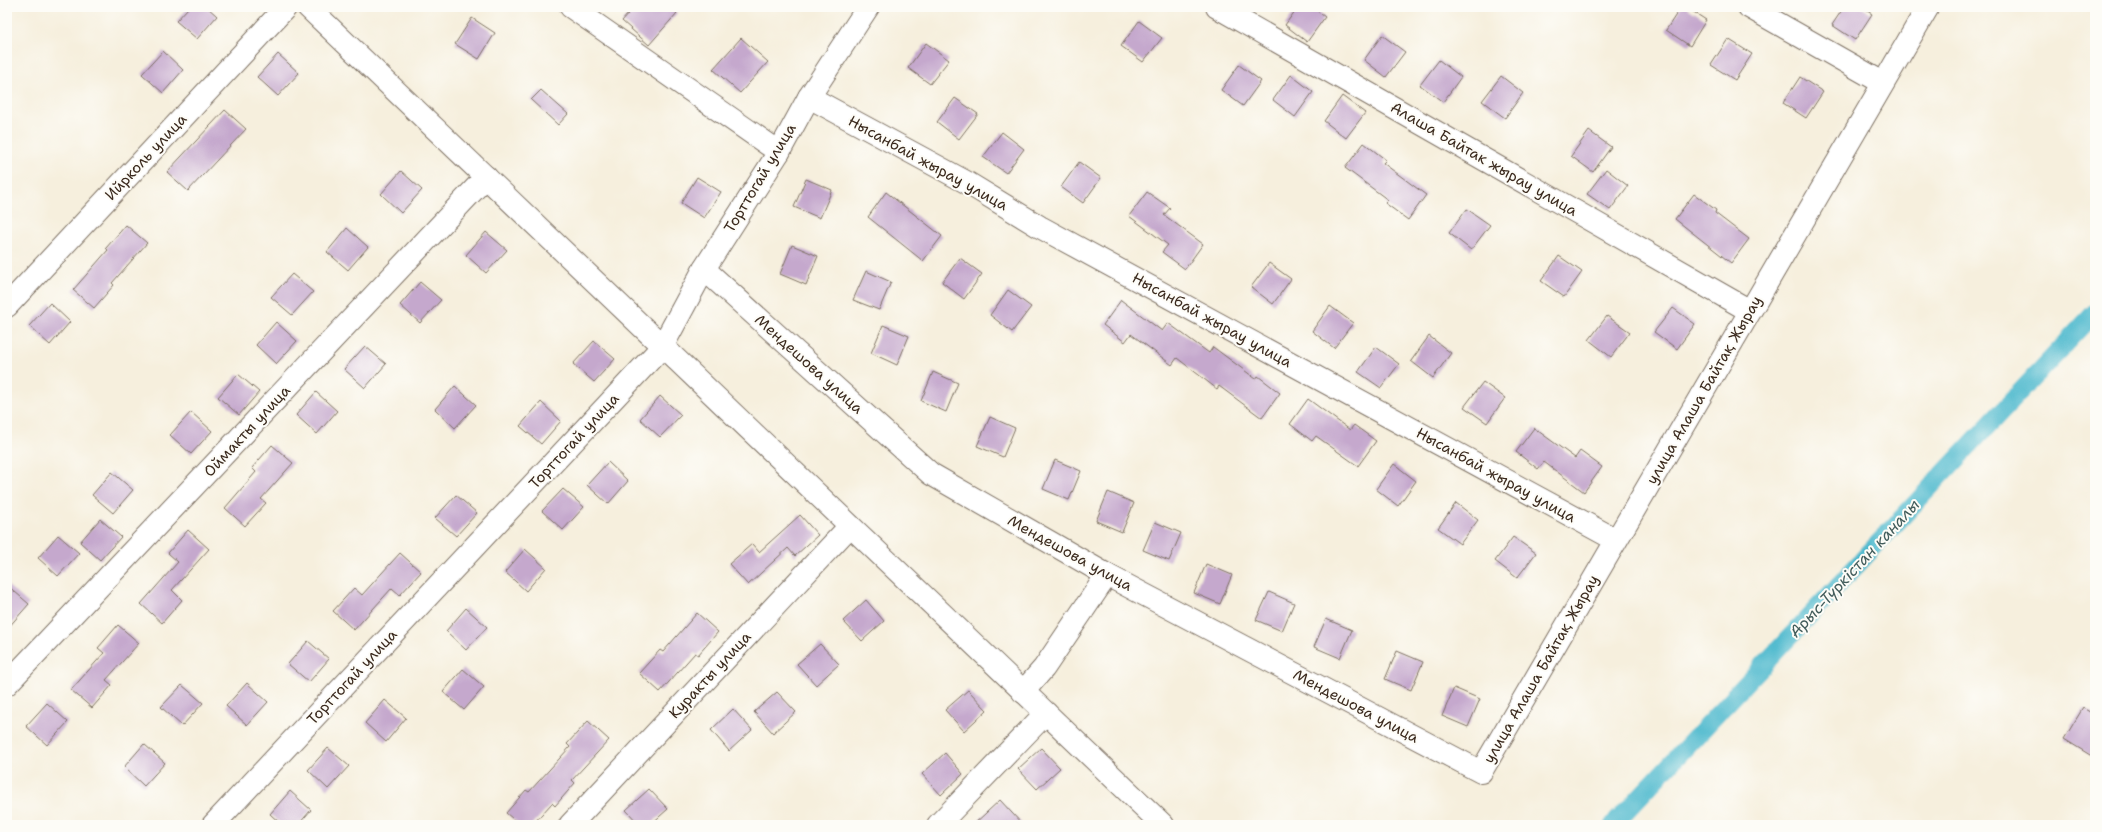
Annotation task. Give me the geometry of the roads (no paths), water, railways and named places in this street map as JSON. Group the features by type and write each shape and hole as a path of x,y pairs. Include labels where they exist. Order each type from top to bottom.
{"street":[{"name":"Ийрколь улица","path":"7,306 286,7"},
{"path":"308,7 1163,825"},
{"path":"571,7 779,152"},
{"name":"Торттогай улица","path":"214,825 662,347 704,269 779,152 809,97 868,7"},
{"name":"Алаша Байтак жырау улица","path":"1217,7 1750,311"},
{"path":"1748,7 1883,83"},
{"name":"улица Алаша Байтақ Жырау","path":"1481,772 1928,7"},
{"name":"Нысанбай жырау улица","path":"809,97 966,182 1040,226 1616,540"},
{"name":"Оймакты улица","path":"7,684 486,177"},
{"name":"Мендешова улица","path":"704,269 931,474 1107,575 1481,772"},
{"name":"Куракты улица","path":"570,825 850,526"},
{"path":"1023,692 1044,668 1107,575"},
{"path":"938,825 1046,713"}],"waterway":[{"name":"Арыс-Түркістан каналы","path":"1613,825 2095,312"}]}
